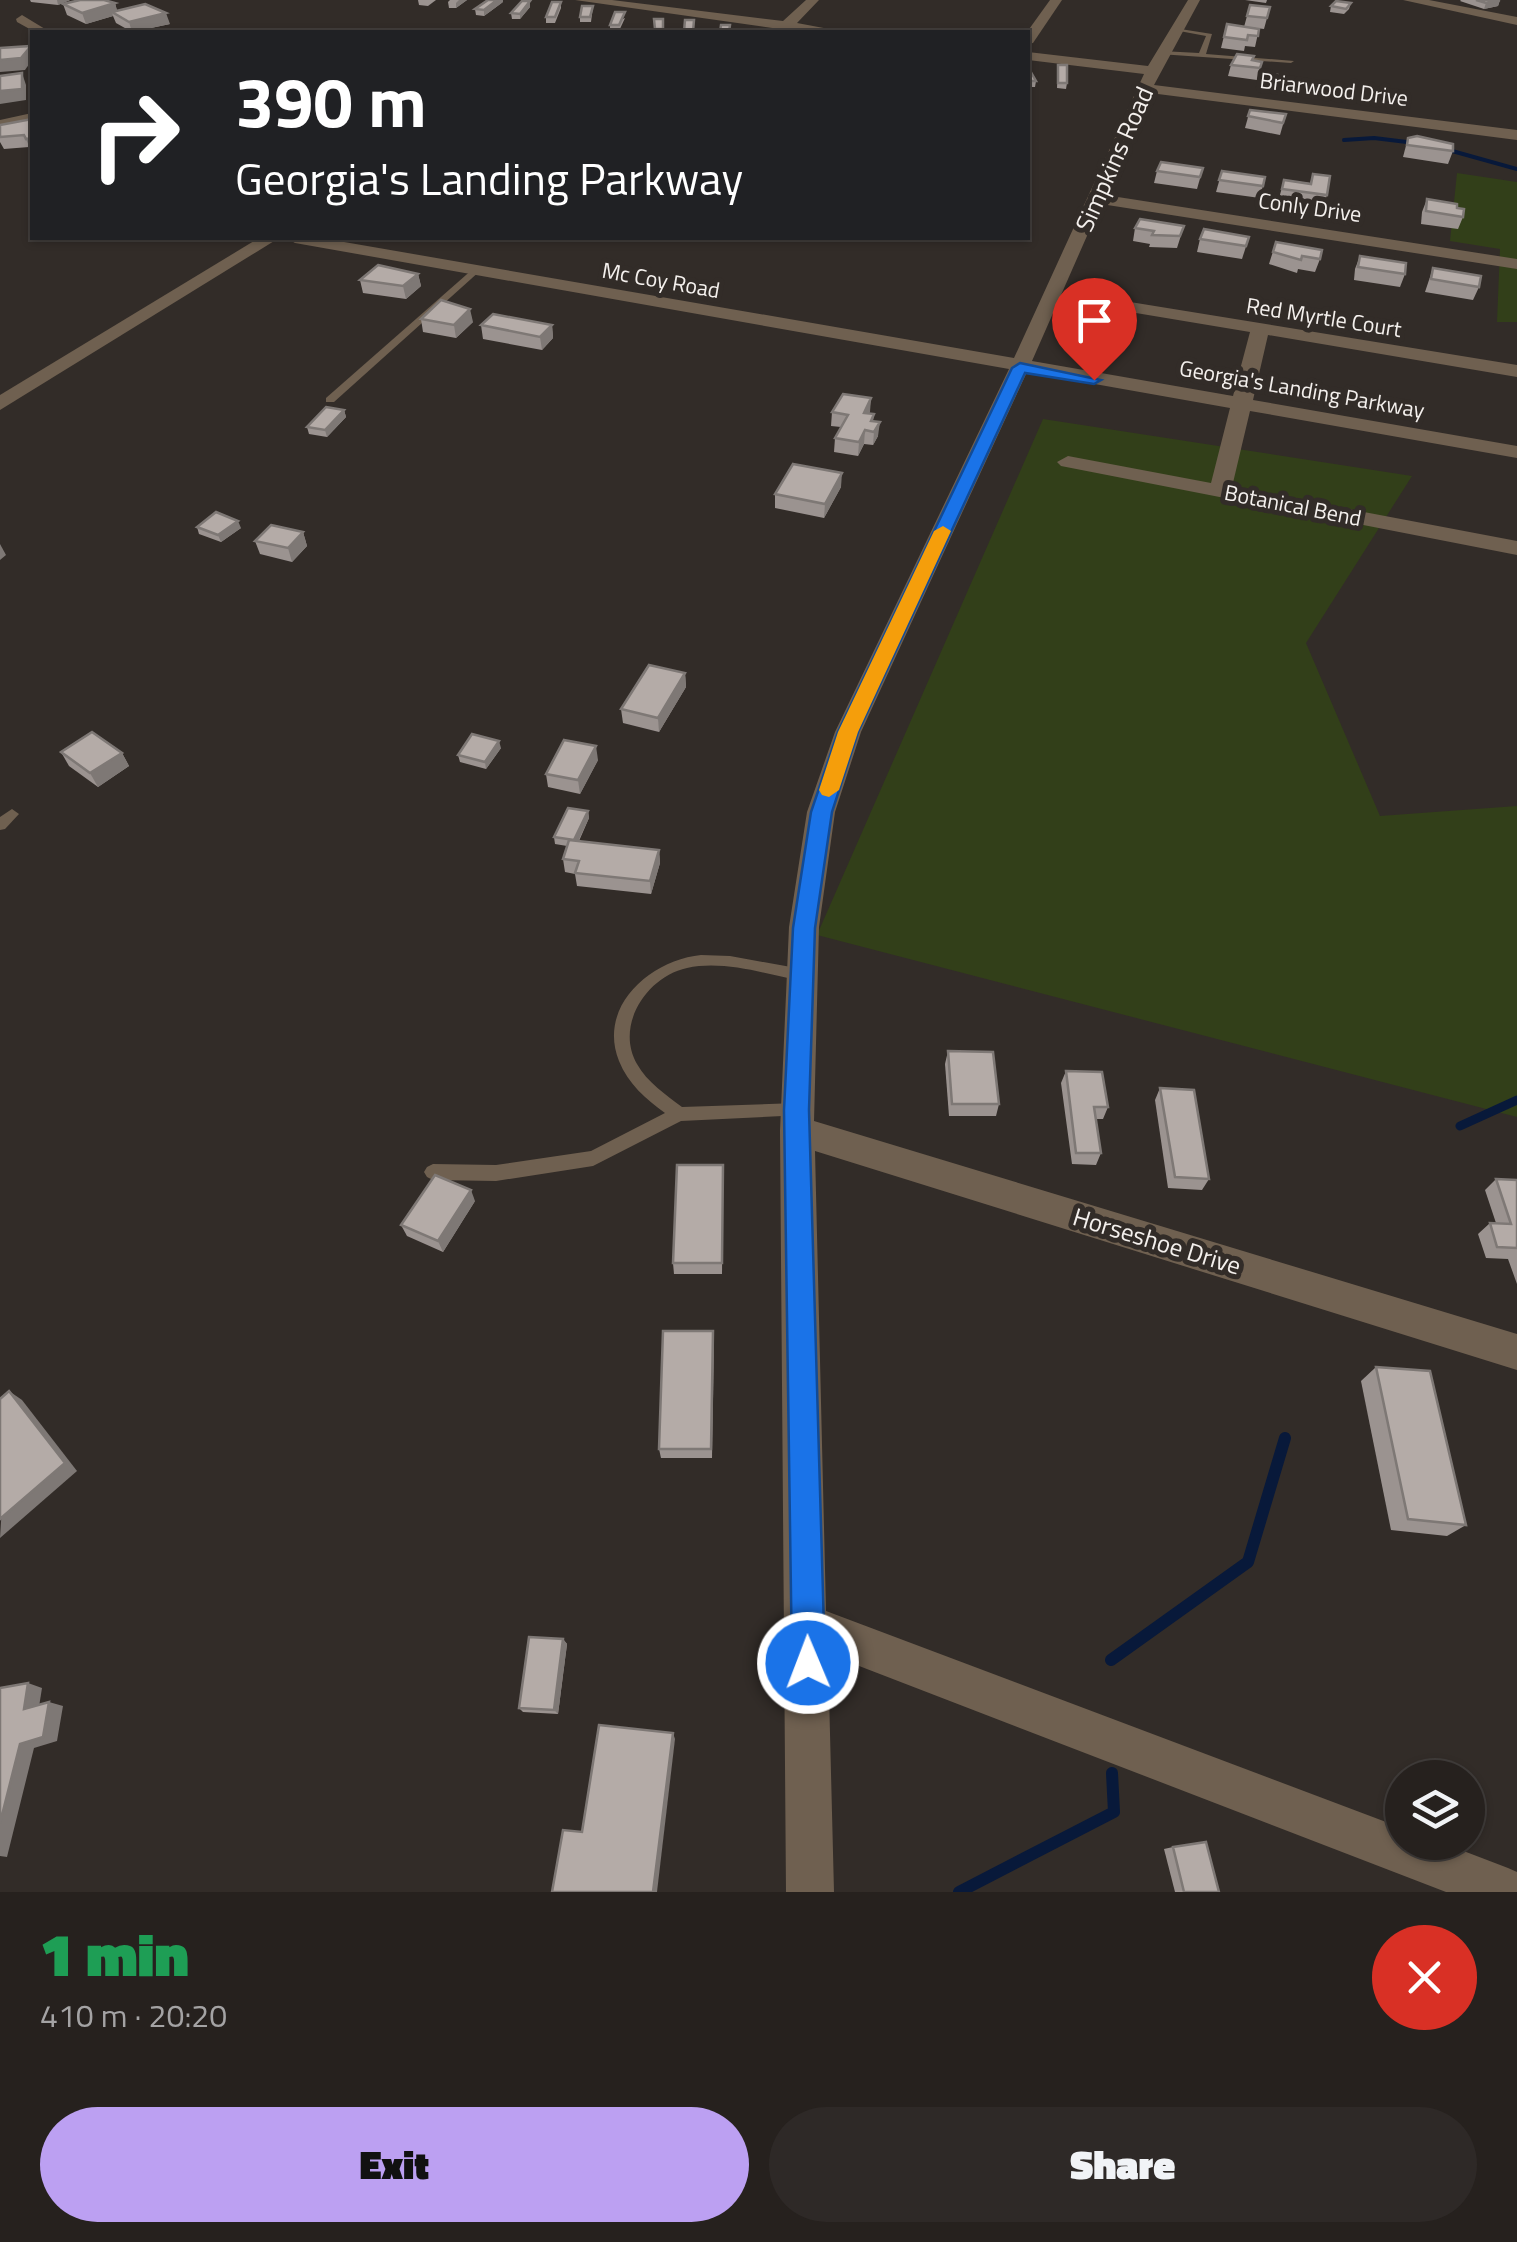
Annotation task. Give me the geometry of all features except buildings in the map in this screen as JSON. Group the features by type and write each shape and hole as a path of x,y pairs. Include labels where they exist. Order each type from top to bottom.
{"street":[{"path":"581,0 821,30"},
{"path":"786,26 814,0"},
{"path":"1030,37 1056,0"},
{"name":"Simpkins Road","path":"810,1892 797,1120 808,896 822,812 848,732 1020,368 1159,60 1194,0"},
{"path":"1408,0 1517,21"},
{"path":"22,19 40,30"},
{"name":"Briarwood Drive","path":"1030,56 1159,60 1517,135"},
{"path":"0,124 30,117"},
{"name":"Conly Drive","path":"1096,198 1517,264"},
{"path":"0,404 267,240"},
{"name":"Mc Coy Road","path":"306,240 1020,368"},
{"name":"Red Myrtle Court","path":"1124,306 1517,372"},
{"path":"1220,491 1260,330"},
{"name":"Georgia's Landing Parkway","path":"1020,368 1517,452"},
{"name":"Botanical Bend","path":"1068,462 1517,548"},
{"name":"Horseshoe Drive","path":"797,1120 1517,1352"},
{"path":"808,1625 1508,1892"}],"lane":[{"path":"1159,60 1210,36 1202,54"},
{"path":"1159,60 1202,54 1291,61"},
{"path":"330,400 478,270"},
{"path":"0,825 12,814"},
{"path":"679,1114 637,1079 626,1060 620,1039 635,996 671,966 694,961 802,975"},
{"path":"433,1172 496,1172 593,1158 679,1114 797,1120"}],"green space":[{"path":"1457,173 1517,182 1517,322 1497,322 1500,249 1450,241"},
{"path":"1043,419 1412,476 1306,643 1380,816 1517,806 1517,1117 817,935"}],"waterway":[{"path":"1344,140 1374,138 1415,143"},
{"path":"1445,149 1517,169"},
{"path":"1460,1126 1517,1100"},
{"path":"1111,1660 1248,1562 1285,1438"},
{"path":"959,1892 1114,1812 1112,1773"}],"slow traffic":[{"path":"829,790 848,732 943,531"}],"route":[{"path":"808,1663 796,1110 804,928 822,812 848,732 1020,368 1094,380"}]}
